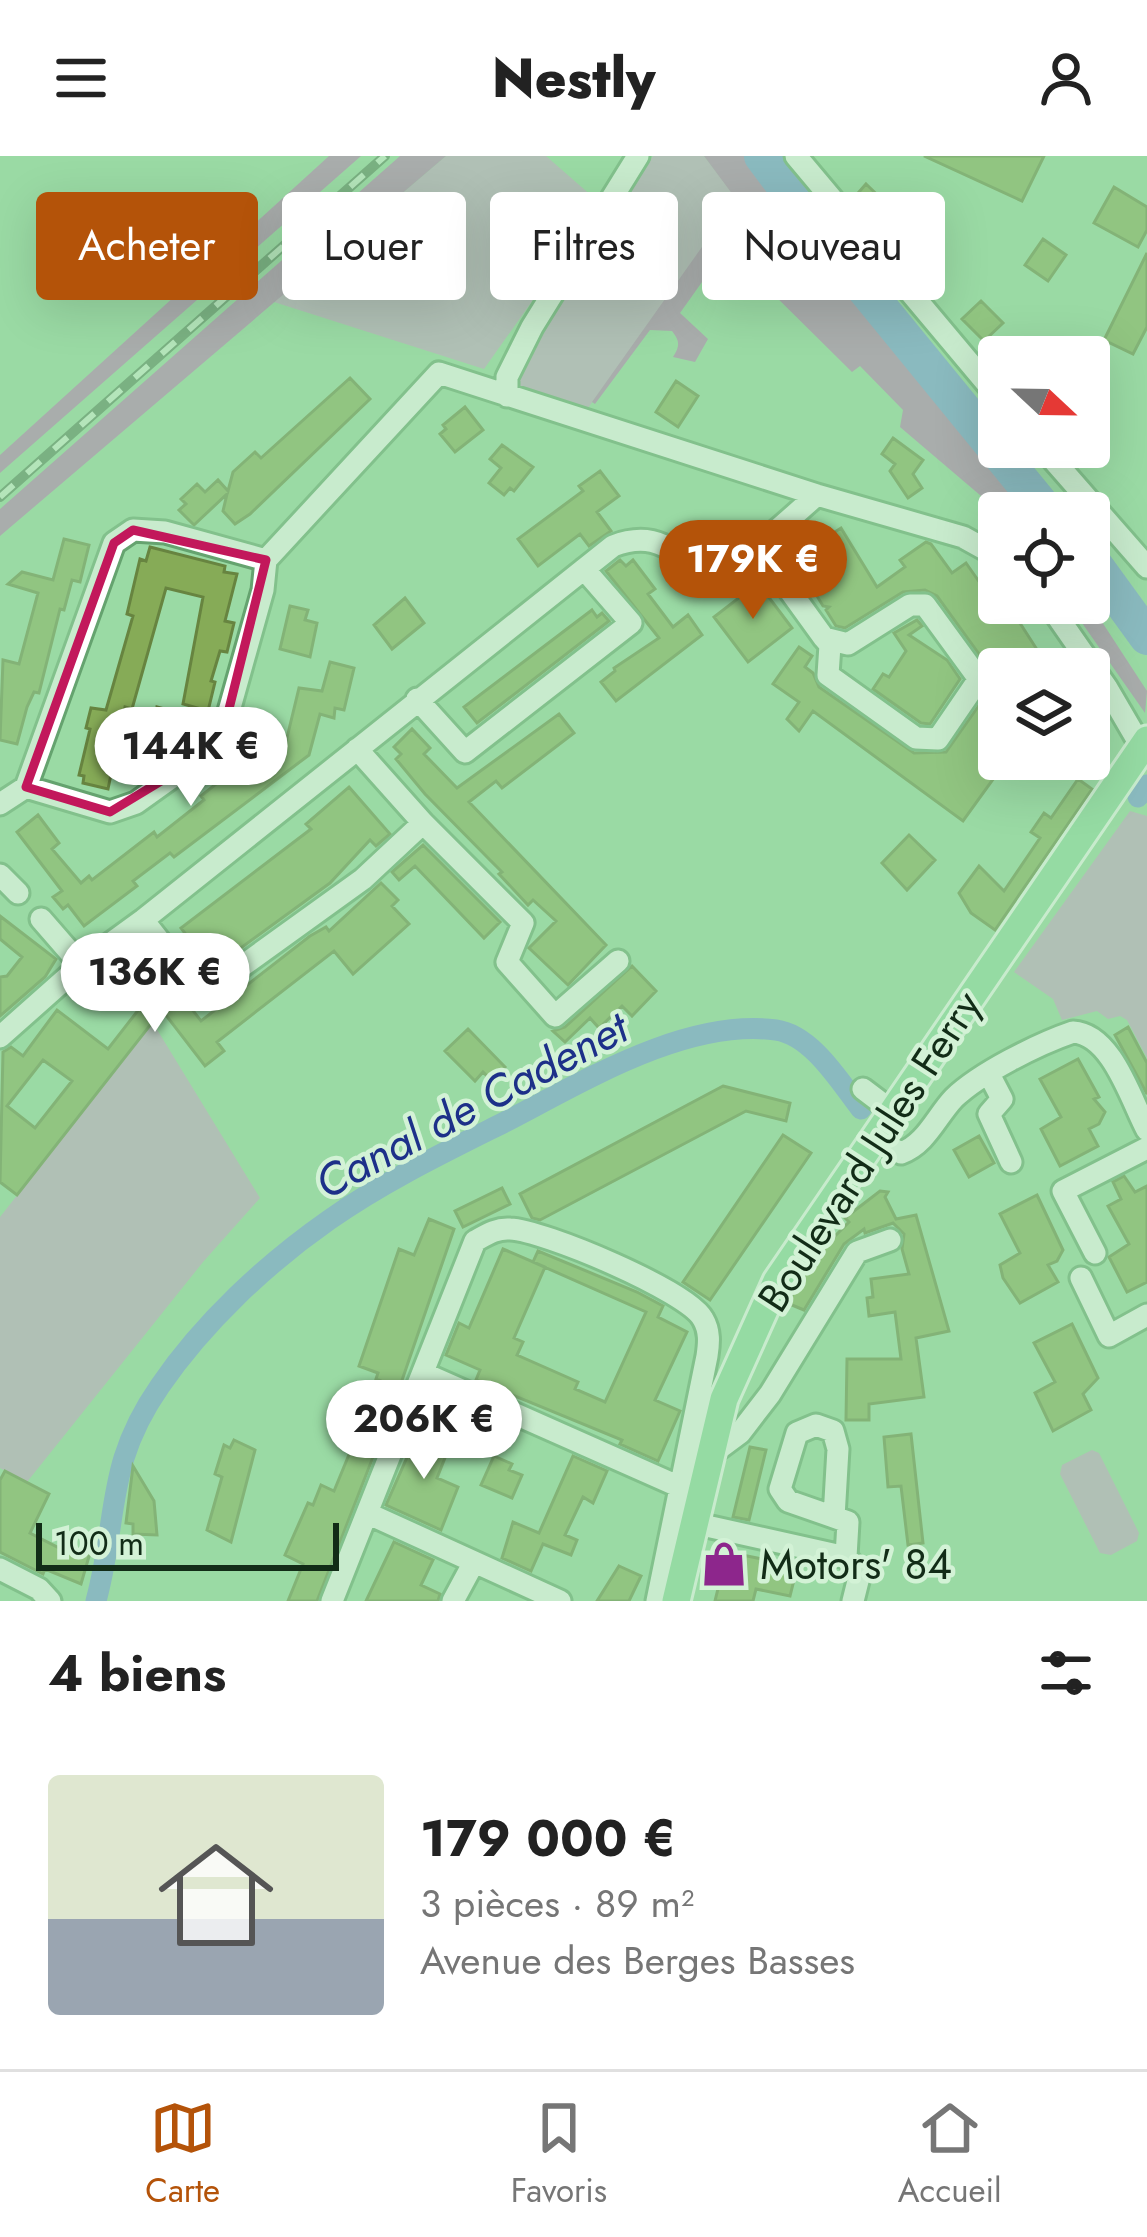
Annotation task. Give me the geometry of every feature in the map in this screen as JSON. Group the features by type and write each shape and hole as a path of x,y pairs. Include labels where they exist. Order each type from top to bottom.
{"main road":[{"name":"Boulevard Jules Ferry","path":"676,1601 709,1456 739,1361 777,1281 1144,744"}],"street":[{"path":"507,396 507,376 532,327 638,156"},
{"path":"796,156 978,373"},
{"path":"26,787 110,812 136,802 199,758 224,729 263,590 266,560 440,373 978,546"},
{"path":"1060,468 1147,567"},
{"path":"0,1037 81,964 143,920 613,546 635,538 654,539 692,562 730,563 817,495"},
{"path":"0,805 26,787 114,544 133,530 165,532 266,560"},
{"path":"756,544 827,642 828,675 916,738 938,739 980,679 926,604 910,605 848,644 827,642"},
{"path":"417,699 465,752 632,623 584,568"},
{"path":"1063,624 1144,744"},
{"path":"357,749 523,923 507,962 555,1016 618,961"},
{"path":"143,920 202,995 363,879 423,823"},
{"path":"0,875 18,893"},
{"path":"41,919 81,964"},
{"path":"873,1138 901,1153 914,1148 954,1098 989,1074 1056,1038 1086,1033 1103,1047 1147,1130"},
{"path":"989,1074 1002,1099 989,1114 1011,1162"},
{"path":"863,1089 892,1111"},
{"path":"1095,1253 1063,1191 1147,1148"},
{"path":"332,1601 475,1241 509,1228 559,1241 652,1283 695,1309 705,1321 707,1356 658,1601"},
{"path":"709,1456 740,1433 770,1394 857,1252 890,1240"},
{"path":"1081,1277 1109,1336 1147,1315"},
{"path":"423,1373 680,1486"},
{"path":"368,1514 560,1601"},
{"path":"834,1517 848,1522 846,1557"},
{"path":"693,1523 846,1557 860,1573 853,1601"},
{"path":"454,1601 474,1562"},
{"path":"0,1569 39,1589 50,1601"}],"highlighted area":[{"path":"133,530 266,560 224,729 199,758 110,812 26,787 114,543"}],"shaded area":[{"path":"329,156 361,156 320,192 289,192"},
{"path":"400,156 446,156 404,192 359,192"},
{"path":"446,156 546,156 587,192 490,192 490,300 533,300 484,369 274,302 282,295 282,300 466,300 466,192 404,192"},
{"path":"653,156 704,156 732,192 702,192 702,248 678,282 678,192 625,192"},
{"path":"704,156 752,156 781,192 731,192"},
{"path":"282,199 282,225 258,246 258,221"},
{"path":"702,247 702,282 680,313 708,339 695,362 673,357 678,344 672,331 650,330 592,402 664,300 678,300 678,281"},
{"path":"282,260 282,296 0,536 0,509 237,300 258,300 258,281"},
{"path":"171,300 197,300 0,473 0,455"},
{"path":"557,300 665,300 588,408 528,395 518,383 517,367"},
{"path":"779,300 866,300 978,441 978,468 999,468 1018,492 978,493 900,427 903,410 860,366 852,372"},
{"path":"1083,624 1103,624 1147,691 1145,713 1110,663 1110,648 1100,648"},
{"path":"1130,811 1147,816 1147,1058 1127,1020 1120,1016 1108,1019 1097,1011 1062,1020 1053,999 1014,972"},
{"path":"153,1023 260,1198 27,1482 0,1468 0,1217"},
{"path":"1092,1450 1099,1453 1139,1533 1137,1541 1111,1555 1100,1553 1060,1474 1062,1465"}],"building":[{"path":"924,156 1044,156 1022,201"},
{"path":"1114,187 1147,207 1147,230 1138,247 1094,223"},
{"path":"1043,239 1066,255 1048,281 1025,265"},
{"path":"1147,253 1147,327 1133,354 1106,336"},
{"path":"981,301 1003,323 989,336 979,336 962,319"},
{"path":"350,378 370,399 250,514 235,524 223,511 227,494 194,525 179,510 186,504 181,499 197,484 205,492 218,480 228,491 233,472 255,452 261,458"},
{"path":"676,381 698,396 678,427 656,412"},
{"path":"465,407 483,430 455,452 440,434 446,429 443,425"},
{"path":"893,438 923,460 913,474 922,488 908,498 890,471 895,464 882,454"},
{"path":"502,445 533,467 514,491 510,488 504,495 489,483 501,468 490,459"},
{"path":"600,471 619,496 597,512 611,531 589,546 580,534 538,566 518,539 583,491 579,486"},
{"path":"841,528 877,587 905,567 900,560 926,542 952,573 966,563 978,580 978,624 1021,624 1036,648 978,648 978,653 937,596 925,590 903,592 845,628 836,626 826,610 829,607 823,606 794,558"},
{"path":"64,539 89,545 80,582 72,580 64,610 60,609 39,693 34,692 27,707 17,744 0,740 3,660 19,664 38,593 8,584 22,572 53,580"},
{"path":"150,547 225,566 224,572 237,574 225,621 234,623 227,652 220,651 211,681 215,682 208,711 183,704 203,597 166,588 132,709 125,707 108,789 83,783 84,776 79,775 90,729 86,728 91,708 106,710 133,616 127,614 140,559 146,561"},
{"path":"620,560 626,566 633,560 655,589 648,594 673,627 688,615 702,635 616,701 601,682 659,638 606,571"},
{"path":"758,583 792,628 748,662 714,617"},
{"path":"405,598 424,623 392,649 374,625"},
{"path":"290,606 308,610 305,620 317,623 310,657 280,649"},
{"path":"592,610 609,621 477,723 464,707"},
{"path":"917,620 922,626 909,635 947,660 960,679 930,724 921,723 873,689 883,674 889,677 906,651 894,633"},
{"path":"799,647 812,656 805,667 819,687 914,753 946,752 978,707 978,780 993,780 963,821 813,711 799,731 787,719 799,702 773,684"},
{"path":"330,662 354,668 344,710 335,708 334,718 320,714 309,755 174,857 170,853 133,881 137,886 84,926 68,905 63,909 53,897 62,891 17,832 38,815 59,843 52,849 81,883 89,876 92,880 154,832 157,837 226,776 239,774 277,744 285,746 299,688 322,691"},
{"path":"157,707 187,715 179,750 172,749 165,764 151,759"},
{"path":"559,714 574,733 502,788 496,781 469,802 606,945 568,985 529,948 556,921 533,900 528,905 499,874 502,872 396,759 401,754 394,747 412,729 430,748 424,754 457,788"},
{"path":"1077,780 1092,789 995,930 971,913 959,893 979,866 1004,891 1040,838 1031,832 1044,813 1051,818"},
{"path":"349,787 390,834 376,846 370,840 330,883 212,969 181,928 311,829 306,824"},
{"path":"909,835 935,860 907,890 882,863"},
{"path":"423,845 500,922 484,938 415,866 399,880 392,872"},
{"path":"381,883 398,900 392,906 409,924 353,974 334,951 217,1042 224,1051 205,1066 162,1010 17,1195 0,1182 3,1052 11,1047 23,1056 57,1010 108,1049 150,995 127,965 135,960 129,953 141,943 201,1021 310,936 326,927 329,931","holes":["43,1060 72,1081 35,1128 7,1106"]},
{"path":"0,916 56,959 45,977 0,1016 0,977 7,976 22,957 0,939"},
{"path":"632,966 656,991 632,1016 622,1006 599,1028 590,1018 565,1042 553,1031 565,1027"},
{"path":"1128,1027 1147,1063 1147,1094 1115,1035"},
{"path":"468,1029 505,1067 492,1081 483,1072 475,1081 445,1051"},
{"path":"1078,1059 1099,1097 1094,1099 1105,1112 1099,1124 1089,1129 1098,1146 1060,1166 1041,1129 1061,1117 1040,1079"},
{"path":"723,1086 790,1103 786,1121 746,1111 540,1220 532,1218 520,1194"},
{"path":"783,1135 811,1153 710,1300 683,1282"},
{"path":"979,1136 994,1163 969,1177 954,1150"},
{"path":"1124,1176 1135,1192 1147,1186 1147,1282 1127,1292 1109,1257 1129,1244 1108,1206 1121,1199 1113,1182"},
{"path":"502,1188 510,1204 463,1227 455,1211"},
{"path":"880,1191 888,1192 885,1197 896,1219 916,1215 949,1331 916,1338 924,1397 869,1404 869,1420 846,1420 847,1359 901,1359 895,1312 869,1316 867,1298 873,1297 871,1279 909,1274 902,1249 904,1234 893,1223 865,1233 864,1229 844,1244 804,1310 787,1303 819,1252 849,1222 845,1218"},
{"path":"1037,1195 1063,1250 1048,1265 1058,1282 1020,1303 1000,1265 1020,1253 1000,1214"},
{"path":"429,1219 454,1229 399,1389 359,1366 399,1249 414,1255"},
{"path":"503,1249 533,1262 538,1251 637,1292 663,1306 658,1317 687,1332 655,1400 680,1411 658,1461 620,1444 622,1440 476,1380 480,1370 446,1355 459,1323 469,1328","holes":["545,1267 646,1312 605,1402 575,1389 578,1382 517,1355 523,1342 514,1338"]},
{"path":"1072,1324 1098,1378 1083,1394 1091,1410 1053,1431 1035,1393 1055,1382 1034,1343"},
{"path":"350,1401 389,1416 317,1601 288,1601 303,1564 285,1555 321,1485 334,1491 355,1440 337,1432"},
{"path":"452,1402 503,1425 491,1450 442,1429"},
{"path":"420,1428 452,1440 437,1478 458,1487 441,1530 386,1505"},
{"path":"911,1434 923,1543 908,1545 901,1486 888,1487 884,1437"},
{"path":"234,1440 255,1450 231,1542 207,1530 222,1477 215,1474 224,1445 230,1448"},
{"path":"750,1447 766,1450 749,1520 733,1517"},
{"path":"494,1456 522,1475 512,1498 481,1485"},
{"path":"573,1456 607,1471 593,1503 583,1497 565,1535 577,1540 571,1555 543,1544 531,1571 502,1558 513,1522 539,1533"},
{"path":"133,1466 154,1501 157,1535 133,1534 133,1524 126,1523"},
{"path":"5,1471 49,1494 30,1533 67,1552 71,1546 90,1553 81,1584 45,1569 43,1574 0,1552 0,1480"},
{"path":"394,1542 433,1560 421,1585 440,1594 438,1601 366,1601"},
{"path":"727,1552 796,1572 790,1596 756,1589 753,1601 715,1601"},
{"path":"619,1566 641,1576 629,1601 597,1601"}],"waterway":[{"path":"762,156 1031,492"},
{"path":"1110,586 1147,637"},
{"name":"Canal de Cadenet","path":"1138,797 1147,785"},
{"name":"Canal de Cadenet","path":"96,1601 122,1466 142,1414 160,1386 237,1296 305,1237 350,1206 600,1073 706,1034 741,1029 789,1034 824,1061 861,1109"}],"railway":[{"path":"0,497 385,156"}],"place":[{"name":"Motors' 84","path":"724,1564"}]}
